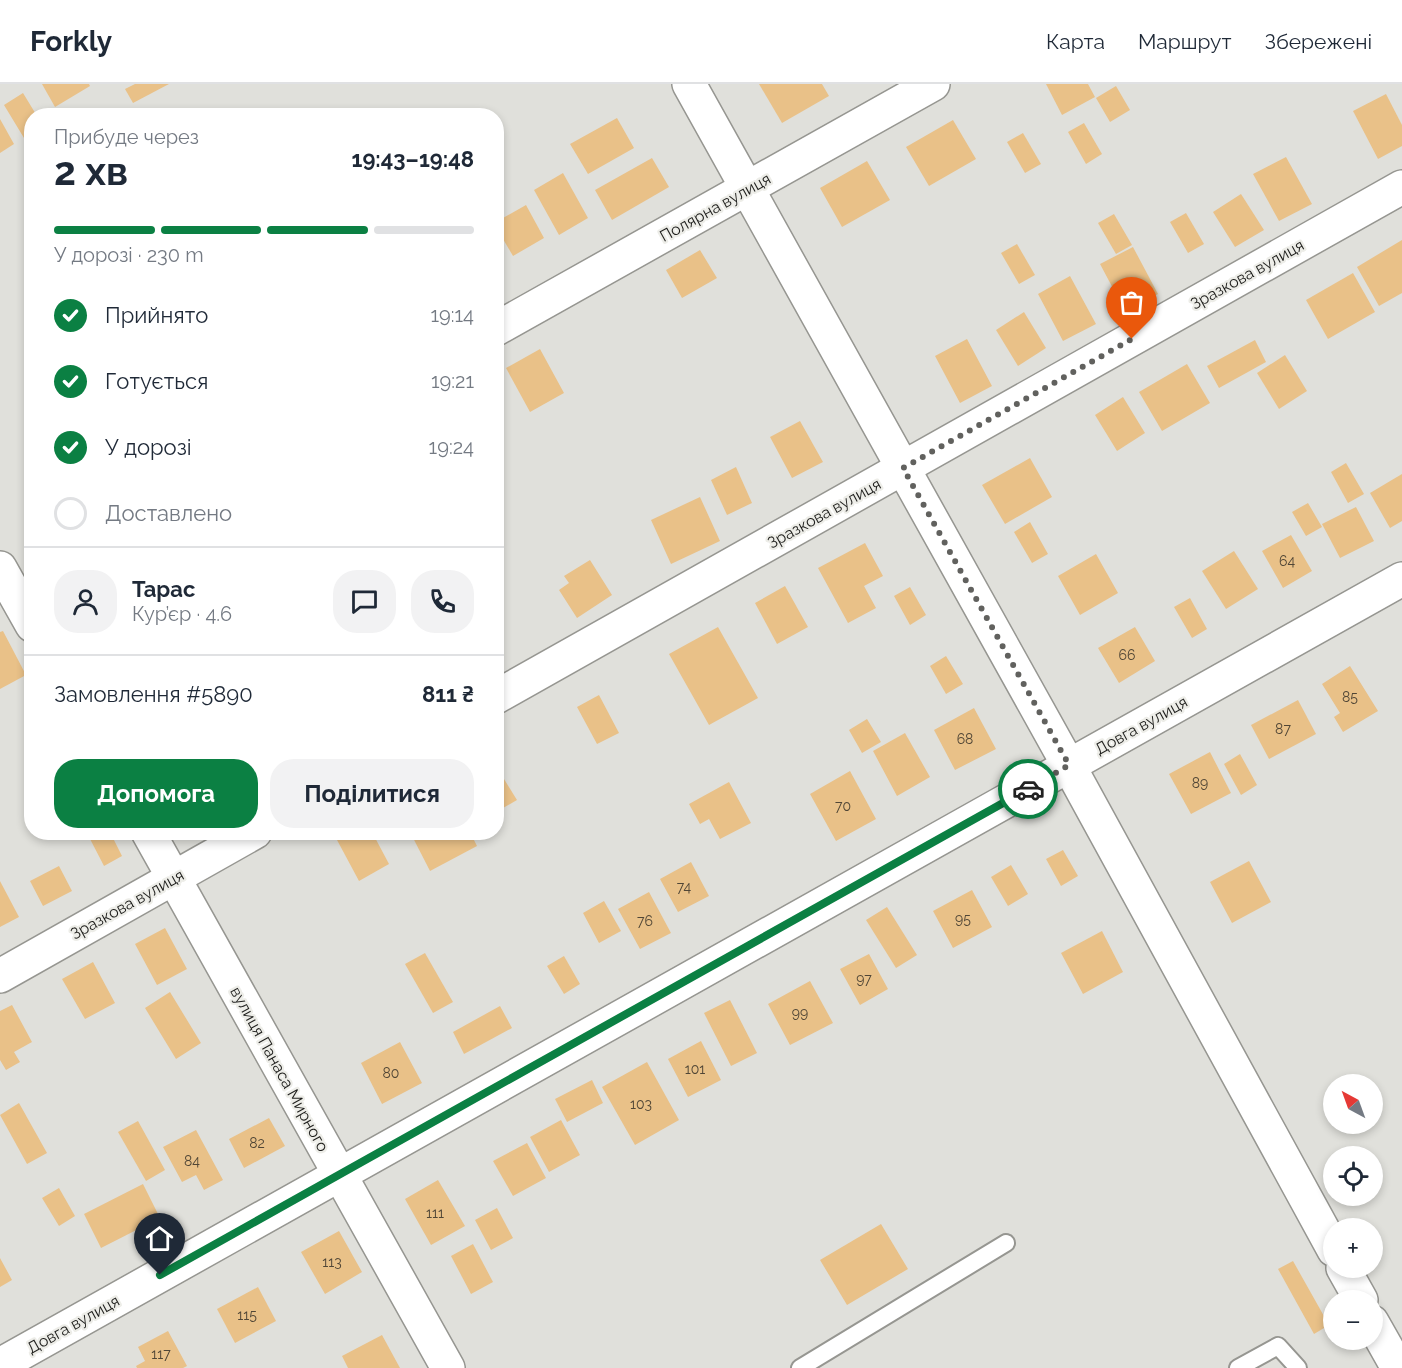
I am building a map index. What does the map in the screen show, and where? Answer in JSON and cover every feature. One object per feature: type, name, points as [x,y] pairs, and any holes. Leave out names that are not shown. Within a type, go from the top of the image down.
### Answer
[{"type":"street","points":[[689,84],[1069,765],[1323,1230]]},
{"type":"street","name":"Полярна вулиця","points":[[504,325],[933,84]]},
{"type":"street","name":"Зразкова вулиця","points":[[504,692],[1402,187]]},
{"type":"street","points":[[0,568],[20,605]]},
{"type":"street","name":"Довга вулиця","points":[[0,1365],[1402,579]]},
{"type":"street","name":"вулиця Панаса Мирного","points":[[153,840],[448,1368]]},
{"type":"street","name":"Зразкова вулиця","points":[[0,976],[241,840]]},
{"type":"street","points":[[1383,1341],[1398,1368]]},
{"type":"lane","points":[[800,1368],[1006,1242]]},
{"type":"lane","points":[[1238,1368],[1278,1346],[1298,1368]]},
{"type":"building","points":[[42,84],[89,84],[90,86],[55,107]]},
{"type":"building","points":[[135,84],[169,84],[133,103],[125,89]]},
{"type":"building","points":[[759,84],[822,84],[829,96],[782,123]]},
{"type":"building","points":[[1046,84],[1088,84],[1095,97],[1062,115]]},
{"type":"building","points":[[1116,86],[1130,110],[1110,122],[1096,98]]},
{"type":"building","points":[[23,93],[32,108],[24,108],[24,138],[4,105]]},
{"type":"building","points":[[1386,94],[1402,125],[1402,146],[1378,159],[1353,111]]},
{"type":"building","points":[[617,118],[634,148],[588,174],[570,144]]},
{"type":"building","points":[[0,119],[14,144],[0,153]]},
{"type":"building","points":[[953,120],[976,159],[929,186],[906,147]]},
{"type":"building","points":[[1084,123],[1102,154],[1086,164],[1068,132]]},
{"type":"building","points":[[1023,133],[1041,164],[1025,173],[1007,142]]},
{"type":"building","points":[[1286,157],[1312,204],[1279,221],[1253,174]]},
{"type":"building","points":[[652,158],[669,187],[612,220],[595,190]]},
{"type":"building","points":[[867,161],[890,200],[842,227],[820,188]]},
{"type":"building","points":[[563,173],[588,218],[559,235],[534,190]]},
{"type":"building","points":[[1241,194],[1264,230],[1235,247],[1213,212]]},
{"type":"building","points":[[526,205],[544,238],[513,256],[504,241],[504,217]]},
{"type":"building","points":[[1186,213],[1204,244],[1188,253],[1170,222]]},
{"type":"building","points":[[1114,214],[1132,245],[1116,254],[1098,223]]},
{"type":"building","points":[[1402,240],[1402,293],[1379,306],[1357,267]]},
{"type":"building","points":[[1017,244],[1035,275],[1019,284],[1001,253]]},
{"type":"building","points":[[1133,247],[1158,294],[1125,311],[1100,264]]},
{"type":"building","points":[[700,250],[717,278],[682,298],[666,270]]},
{"type":"building","points":[[1353,273],[1375,312],[1328,339],[1306,300]]},
{"type":"building","points":[[1070,276],[1096,324],[1063,341],[1038,294]]},
{"type":"building","points":[[1024,312],[1046,348],[1018,366],[996,330]]},
{"type":"building","points":[[967,339],[992,386],[960,403],[935,356]]},
{"type":"building","points":[[1255,340],[1266,362],[1219,388],[1207,366]]},
{"type":"building","points":[[540,349],[564,393],[530,412],[506,368]]},
{"type":"building","points":[[1285,355],[1307,391],[1279,409],[1257,373]]},
{"type":"building","points":[[1187,364],[1210,403],[1162,431],[1139,392]]},
{"type":"building","points":[[1123,397],[1145,433],[1117,451],[1095,415]]},
{"type":"building","points":[[800,421],[823,462],[792,478],[770,437]]},
{"type":"building","points":[[1030,458],[1052,497],[1005,524],[982,485]]},
{"type":"building","points":[[1346,463],[1364,494],[1348,503],[1331,472]]},
{"type":"building","points":[[736,467],[752,503],[727,515],[711,480]]},
{"type":"building","points":[[1402,474],[1402,521],[1390,528],[1370,493]]},
{"type":"building","points":[[700,497],[720,541],[671,564],[651,520]]},
{"type":"building","points":[[1308,503],[1322,527],[1306,536],[1292,512]]},
{"type":"building","points":[[1356,507],[1374,541],[1340,558],[1322,524]]},
{"type":"building","points":[[1030,522],[1048,554],[1032,563],[1014,532]]},
{"type":"building","points":[[1291,535],[1312,571],[1283,588],[1262,551]]},
{"type":"building","points":[[865,543],[883,576],[864,586],[876,608],[848,623],[818,568]]},
{"type":"building","points":[[1234,551],[1258,589],[1226,609],[1202,571]]},
{"type":"building","points":[[1096,554],[1118,593],[1080,615],[1058,576]]},
{"type":"building","points":[[590,560],[612,595],[577,618],[559,590],[569,583],[564,576]]},
{"type":"building","points":[[785,586],[808,627],[777,644],[755,603]]},
{"type":"building","points":[[910,587],[926,615],[910,625],[894,596]]},
{"type":"building","points":[[1190,598],[1207,629],[1192,638],[1174,607]]},
{"type":"building","points":[[718,627],[758,698],[709,725],[669,654]]},
{"type":"building","points":[[1135,627],[1155,661],[1119,683],[1098,648]]},
{"type":"building","points":[[3,631],[24,671],[24,676],[0,689],[0,632]]},
{"type":"building","points":[[946,656],[963,684],[946,694],[930,666]]},
{"type":"building","points":[[1350,666],[1378,711],[1343,732],[1334,717],[1340,713],[1322,684]]},
{"type":"building","points":[[599,695],[619,733],[597,744],[577,707]]},
{"type":"building","points":[[1298,700],[1316,734],[1269,759],[1251,725]]},
{"type":"building","points":[[974,708],[996,749],[955,770],[934,730]]},
{"type":"building","points":[[867,719],[881,742],[862,753],[849,730]]},
{"type":"building","points":[[905,733],[930,777],[897,796],[873,751]]},
{"type":"building","points":[[1210,752],[1231,793],[1191,814],[1169,774]]},
{"type":"building","points":[[1240,754],[1257,785],[1241,795],[1224,764]]},
{"type":"building","points":[[850,771],[876,819],[836,841],[810,794]]},
{"type":"building","points":[[504,779],[517,800],[504,807]]},
{"type":"building","points":[[729,782],[751,823],[720,839],[709,819],[700,824],[689,804]]},
{"type":"building","points":[[91,840],[114,840],[122,856],[104,866]]},
{"type":"building","points":[[337,840],[376,840],[389,864],[359,881]]},
{"type":"building","points":[[414,840],[474,840],[477,846],[430,871]]},
{"type":"building","points":[[1063,850],[1078,876],[1061,886],[1046,859]]},
{"type":"building","points":[[1249,861],[1271,902],[1232,923],[1210,882]]},
{"type":"building","points":[[691,862],[709,896],[678,912],[660,879]]},
{"type":"building","points":[[1011,865],[1028,894],[1008,906],[991,877]]},
{"type":"building","points":[[59,866],[72,891],[43,906],[30,881]]},
{"type":"building","points":[[0,881],[19,917],[0,927]]},
{"type":"building","points":[[972,890],[992,927],[953,948],[933,911]]},
{"type":"building","points":[[649,892],[671,933],[640,949],[618,909]]},
{"type":"building","points":[[604,901],[621,931],[599,943],[583,913]]},
{"type":"building","points":[[887,907],[917,955],[896,968],[866,920]]},
{"type":"building","points":[[165,928],[187,969],[157,985],[135,944]]},
{"type":"building","points":[[1102,931],[1123,972],[1083,994],[1061,953]]},
{"type":"building","points":[[425,953],[453,1002],[433,1013],[405,964]]},
{"type":"building","points":[[869,954],[888,989],[860,1005],[840,969]]},
{"type":"building","points":[[564,956],[580,984],[564,994],[547,966]]},
{"type":"building","points":[[93,962],[115,1003],[85,1019],[62,979]]},
{"type":"building","points":[[810,981],[833,1023],[790,1045],[768,1004]]},
{"type":"building","points":[[170,992],[201,1043],[176,1059],[145,1008]]},
{"type":"building","points":[[730,1000],[757,1053],[731,1066],[704,1013]]},
{"type":"building","points":[[12,1005],[32,1042],[14,1052],[20,1062],[6,1070],[0,1060],[0,1011]]},
{"type":"building","points":[[500,1006],[512,1028],[464,1054],[453,1032]]},
{"type":"building","points":[[701,1041],[721,1080],[688,1097],[668,1059]]},
{"type":"building","points":[[400,1042],[422,1083],[382,1104],[361,1063]]},
{"type":"building","points":[[647,1062],[679,1120],[635,1145],[602,1087]]},
{"type":"building","points":[[592,1080],[603,1103],[567,1122],[555,1099]]},
{"type":"building","points":[[19,1103],[47,1153],[27,1164],[0,1115]]},
{"type":"building","points":[[269,1118],[285,1146],[244,1168],[229,1139]]},
{"type":"building","points":[[561,1120],[580,1155],[549,1172],[530,1137]]},
{"type":"building","points":[[138,1121],[165,1170],[146,1181],[118,1132]]},
{"type":"building","points":[[196,1130],[223,1180],[204,1190],[196,1175],[182,1182],[163,1147]]},
{"type":"building","points":[[527,1143],[546,1178],[513,1196],[493,1161]]},
{"type":"building","points":[[438,1180],[465,1226],[431,1245],[405,1199]]},
{"type":"building","points":[[143,1184],[160,1218],[101,1248],[84,1214]]},
{"type":"building","points":[[59,1188],[75,1216],[59,1226],[42,1198]]},
{"type":"building","points":[[497,1208],[513,1238],[491,1250],[475,1220]]},
{"type":"building","points":[[881,1224],[908,1269],[847,1305],[820,1260]]},
{"type":"building","points":[[339,1231],[362,1272],[325,1294],[301,1252]]},
{"type":"building","points":[[473,1244],[493,1282],[471,1294],[451,1256]]},
{"type":"building","points":[[0,1258],[12,1280],[0,1287]]},
{"type":"building","points":[[1293,1261],[1323,1314],[1323,1329],[1314,1334],[1278,1269]]},
{"type":"building","points":[[258,1287],[276,1321],[235,1343],[217,1309]]},
{"type":"building","points":[[168,1331],[187,1366],[183,1368],[137,1368],[136,1366],[145,1361],[138,1347]]},
{"type":"building","points":[[382,1335],[400,1368],[348,1368],[342,1356]]},
{"type":"way so far","points":[[1028,789],[1069,765],[903,468],[1132,339]]},
{"type":"route","points":[[160,1275],[1028,789]]}]
